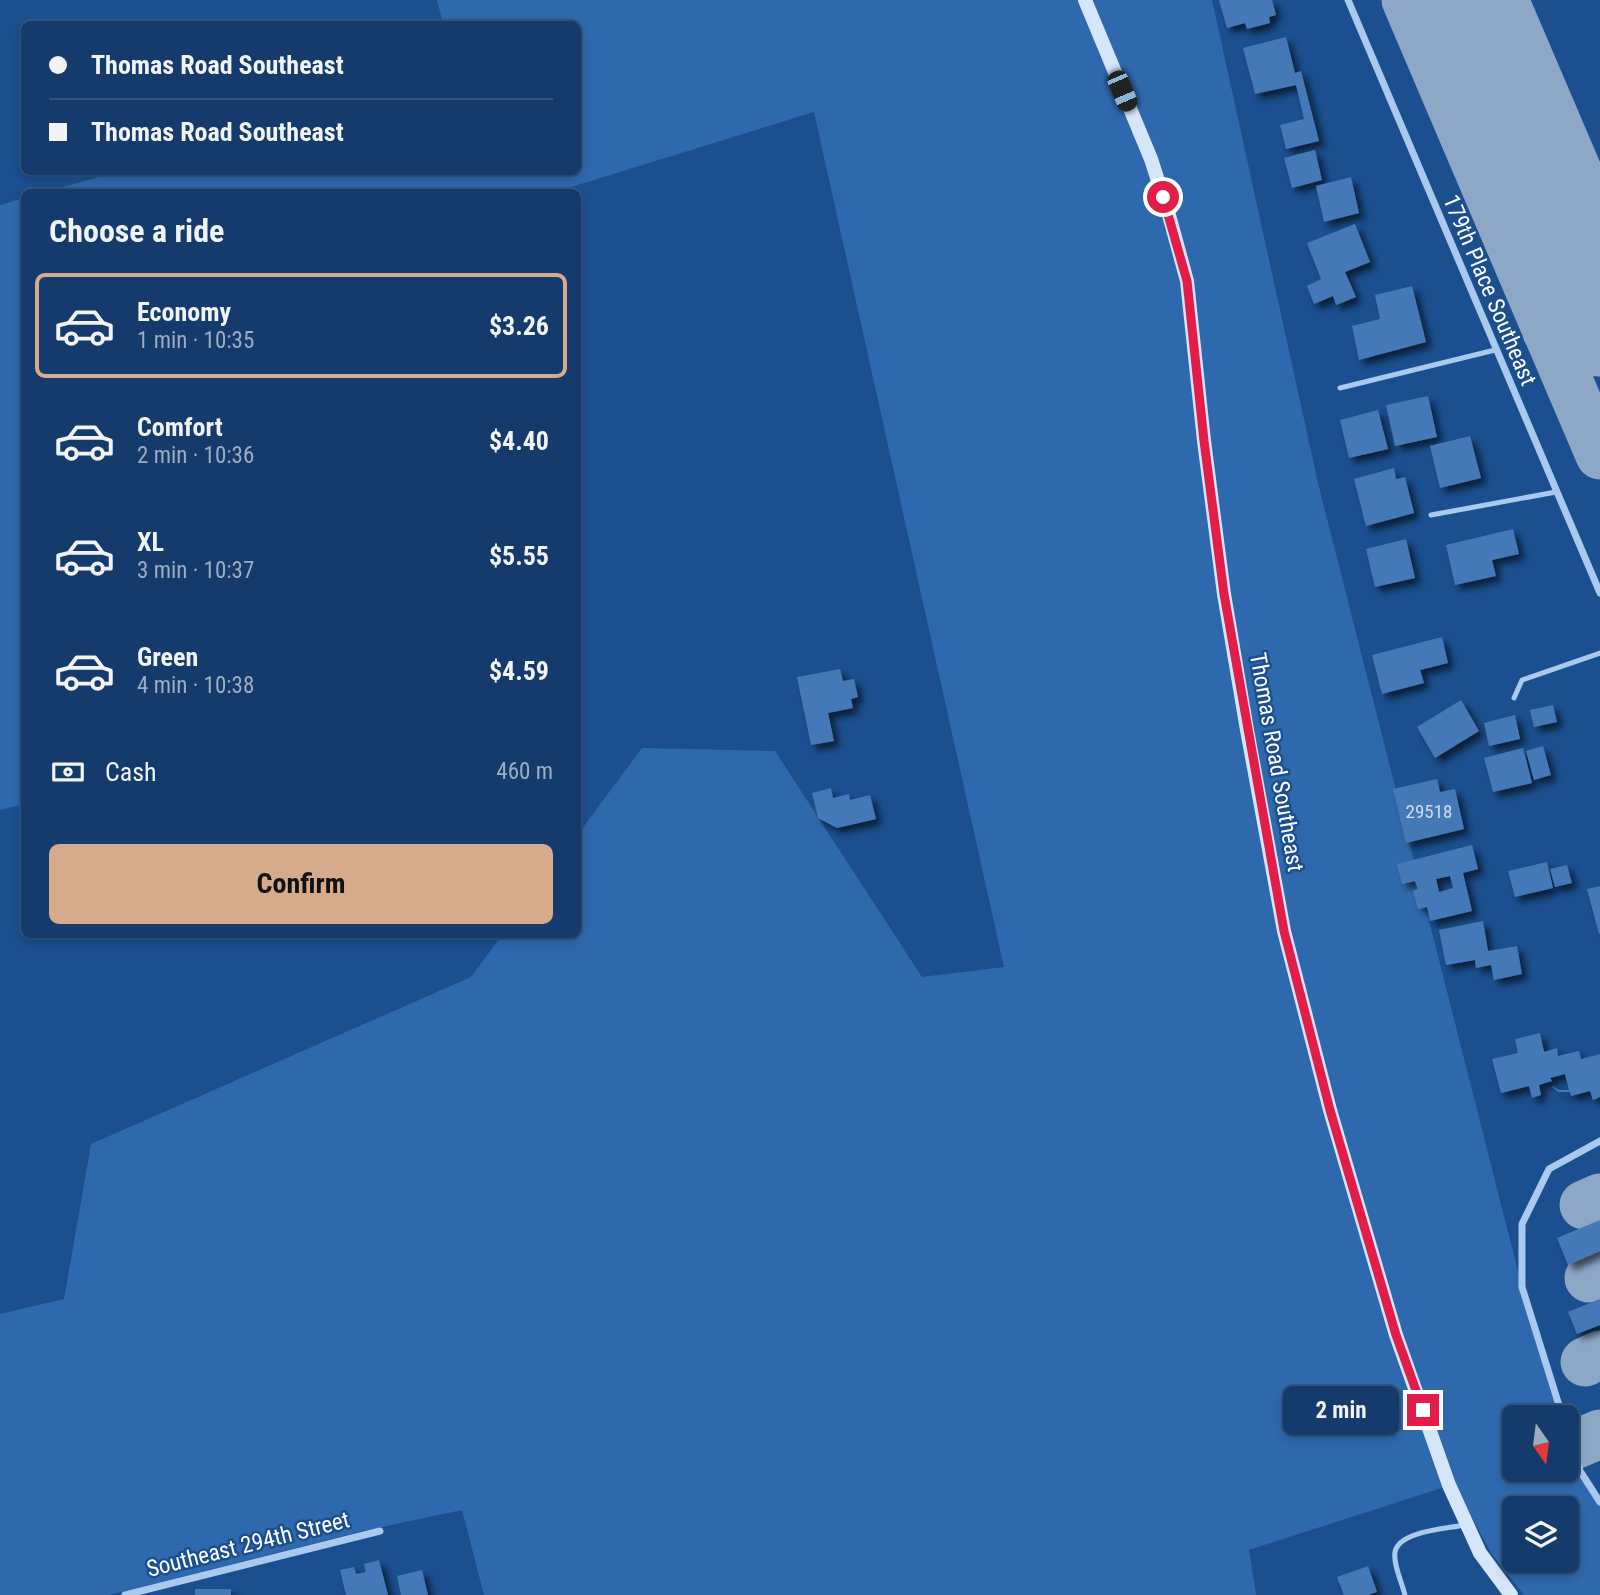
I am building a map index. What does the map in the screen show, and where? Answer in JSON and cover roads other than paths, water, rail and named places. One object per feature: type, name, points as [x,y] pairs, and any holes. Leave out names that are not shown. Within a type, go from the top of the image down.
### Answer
[{"type":"street","name":"Thomas Road Southeast","points":[[1085,0],[1151,159],[1187,281],[1224,594],[1284,931],[1330,1110],[1396,1335],[1449,1485],[1480,1553],[1511,1595]]},
{"type":"street","name":"179th Place Southeast","points":[[1348,0],[1494,350],[1600,593]]},
{"type":"street","points":[[1559,1405],[1522,1287],[1522,1224],[1549,1169],[1600,1141]]},
{"type":"street","points":[[1579,1468],[1600,1502]]},
{"type":"street","name":"Southeast 294th Street","points":[[125,1595],[380,1531]]},
{"type":"lane","points":[[1340,387],[1494,350]]},
{"type":"lane","points":[[1431,515],[1556,492]]},
{"type":"lane","points":[[1514,698],[1522,680],[1600,653]]},
{"type":"lane","points":[[1405,1595],[1394,1554],[1399,1542],[1411,1535],[1466,1525]]}]
